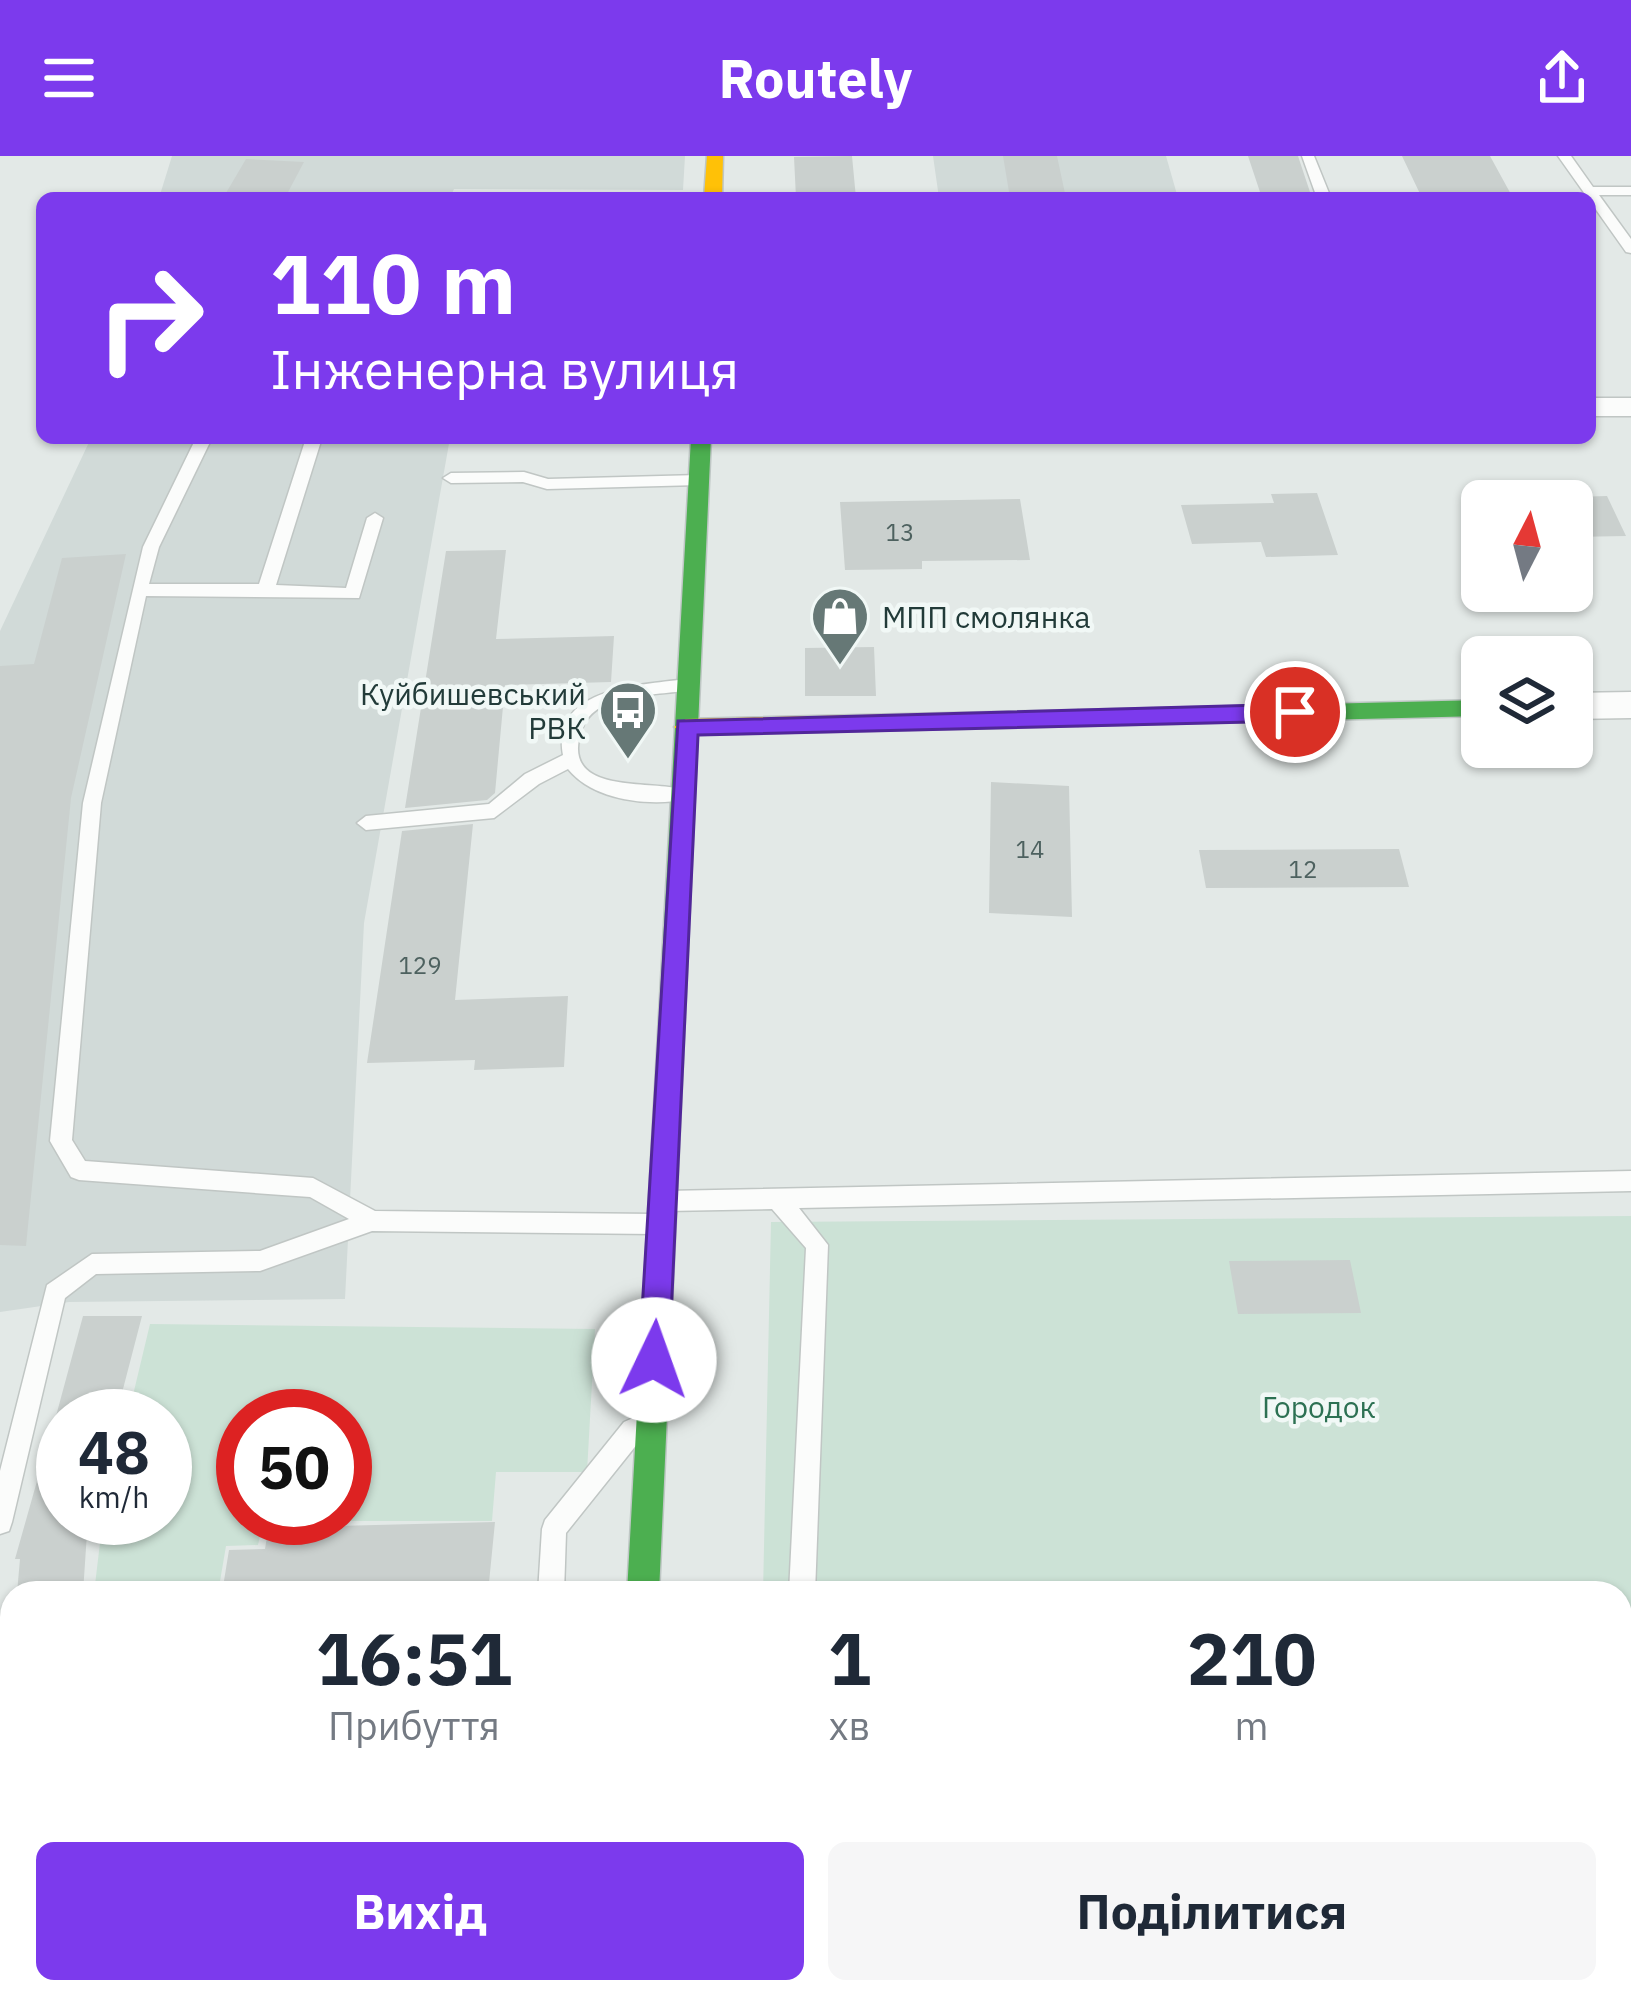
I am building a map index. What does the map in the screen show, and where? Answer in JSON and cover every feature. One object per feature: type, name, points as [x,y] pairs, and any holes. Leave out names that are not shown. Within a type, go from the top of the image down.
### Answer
[{"type":"main road","points":[[713,192],[715,156]]},
{"type":"main road","points":[[644,1581],[701,444]]},
{"type":"main road","points":[[686,727],[1461,709]]},
{"type":"street","points":[[1596,407],[1631,407]]},
{"type":"street","points":[[1593,706],[1631,705]]},
{"type":"lane","points":[[1308,156],[1322,192]]},
{"type":"lane","points":[[1564,156],[1593,191],[1631,191]]},
{"type":"lane","points":[[1596,196],[1631,249]]},
{"type":"lane","points":[[201,444],[152,547],[92,803],[61,1141],[79,1170],[313,1188],[372,1221]]},
{"type":"lane","points":[[266,590],[312,444]]},
{"type":"lane","points":[[452,478],[524,477],[547,484],[699,480]]},
{"type":"lane","points":[[139,590],[353,594],[375,518]]},
{"type":"lane","points":[[683,794],[614,790],[588,776],[572,759],[573,730],[580,715],[599,703],[688,685]]},
{"type":"lane","points":[[366,823],[494,811],[532,779],[572,759]]},
{"type":"lane","points":[[0,1522],[55,1292],[92,1264],[260,1261],[372,1221],[662,1212],[776,1198],[1631,1181]]},
{"type":"lane","points":[[776,1198],[817,1245],[803,1581]]},
{"type":"lane","points":[[551,1581],[554,1529],[652,1406]]},
{"type":"shaded area","points":[[172,156],[685,156],[683,190],[161,192]]},
{"type":"shaded area","points":[[933,156],[1166,156],[1176,192],[938,192]]},
{"type":"shaded area","points":[[88,444],[449,444],[364,923],[345,1299],[69,1302],[0,1312],[0,631]]},
{"type":"green space","name":"Городок","points":[[1631,1216],[1631,1581],[763,1581],[771,1222]]},
{"type":"green space","points":[[150,1324],[595,1329],[587,1472],[496,1472],[492,1521],[372,1521],[372,1389],[216,1389],[216,1545],[258,1545],[226,1546],[220,1581],[95,1581],[100,1545],[192,1545],[192,1389],[134,1389]]},
{"type":"building","points":[[852,156],[855,192],[796,192],[794,157]]},
{"type":"building","points":[[1003,156],[1057,156],[1065,192],[1009,192]]},
{"type":"building","points":[[1248,156],[1298,156],[1310,192],[1260,192]]},
{"type":"building","points":[[1402,156],[1490,156],[1510,192],[1419,192]]},
{"type":"building","points":[[246,159],[304,162],[288,192],[227,192]]},
{"type":"building","points":[[1317,493],[1338,555],[1266,557],[1261,542],[1192,544],[1181,505],[1274,503],[1271,494]]},
{"type":"building","points":[[1593,496],[1607,496],[1626,536],[1593,537]]},
{"type":"building","points":[[1020,499],[1030,560],[922,561],[922,569],[845,570],[840,502]]},
{"type":"building","points":[[506,550],[496,639],[614,636],[611,682],[505,685],[495,793],[487,800],[405,808],[446,551]]},
{"type":"building","points":[[126,554],[71,798],[26,1246],[0,1245],[0,666],[34,664],[62,558]]},
{"type":"building","points":[[874,647],[876,696],[805,696],[805,648]]},
{"type":"building","points":[[991,782],[1069,786],[1072,917],[989,913]]},
{"type":"building","points":[[473,824],[455,1000],[568,996],[564,1067],[474,1070],[475,1060],[367,1063],[402,831]]},
{"type":"building","points":[[1399,849],[1409,887],[1206,888],[1199,850]]},
{"type":"building","points":[[1350,1260],[1361,1313],[1238,1314],[1229,1261]]},
{"type":"building","points":[[83,1316],[142,1316],[123,1389],[63,1389]]},
{"type":"building","points":[[36,1485],[36,1545],[86,1545],[84,1581],[18,1581],[20,1559],[15,1559]]},
{"type":"building","points":[[495,1522],[489,1581],[224,1581],[229,1550],[265,1549],[266,1545],[372,1545],[372,1525]]},
{"type":"traffic: fast","points":[[644,1581],[701,444]]},
{"type":"traffic: fast","points":[[1078,718],[1461,709]]},
{"type":"traffic: slow","points":[[713,192],[715,156]]},
{"type":"traffic: slow","points":[[686,727],[1078,718]]},
{"type":"place","name":"МПП смолянка","points":[[840,667]]},
{"type":"place","name":"Куйбишевський РВК","points":[[628,761]]},
{"type":"route","points":[[654,1360],[686,727],[1295,712]]}]
